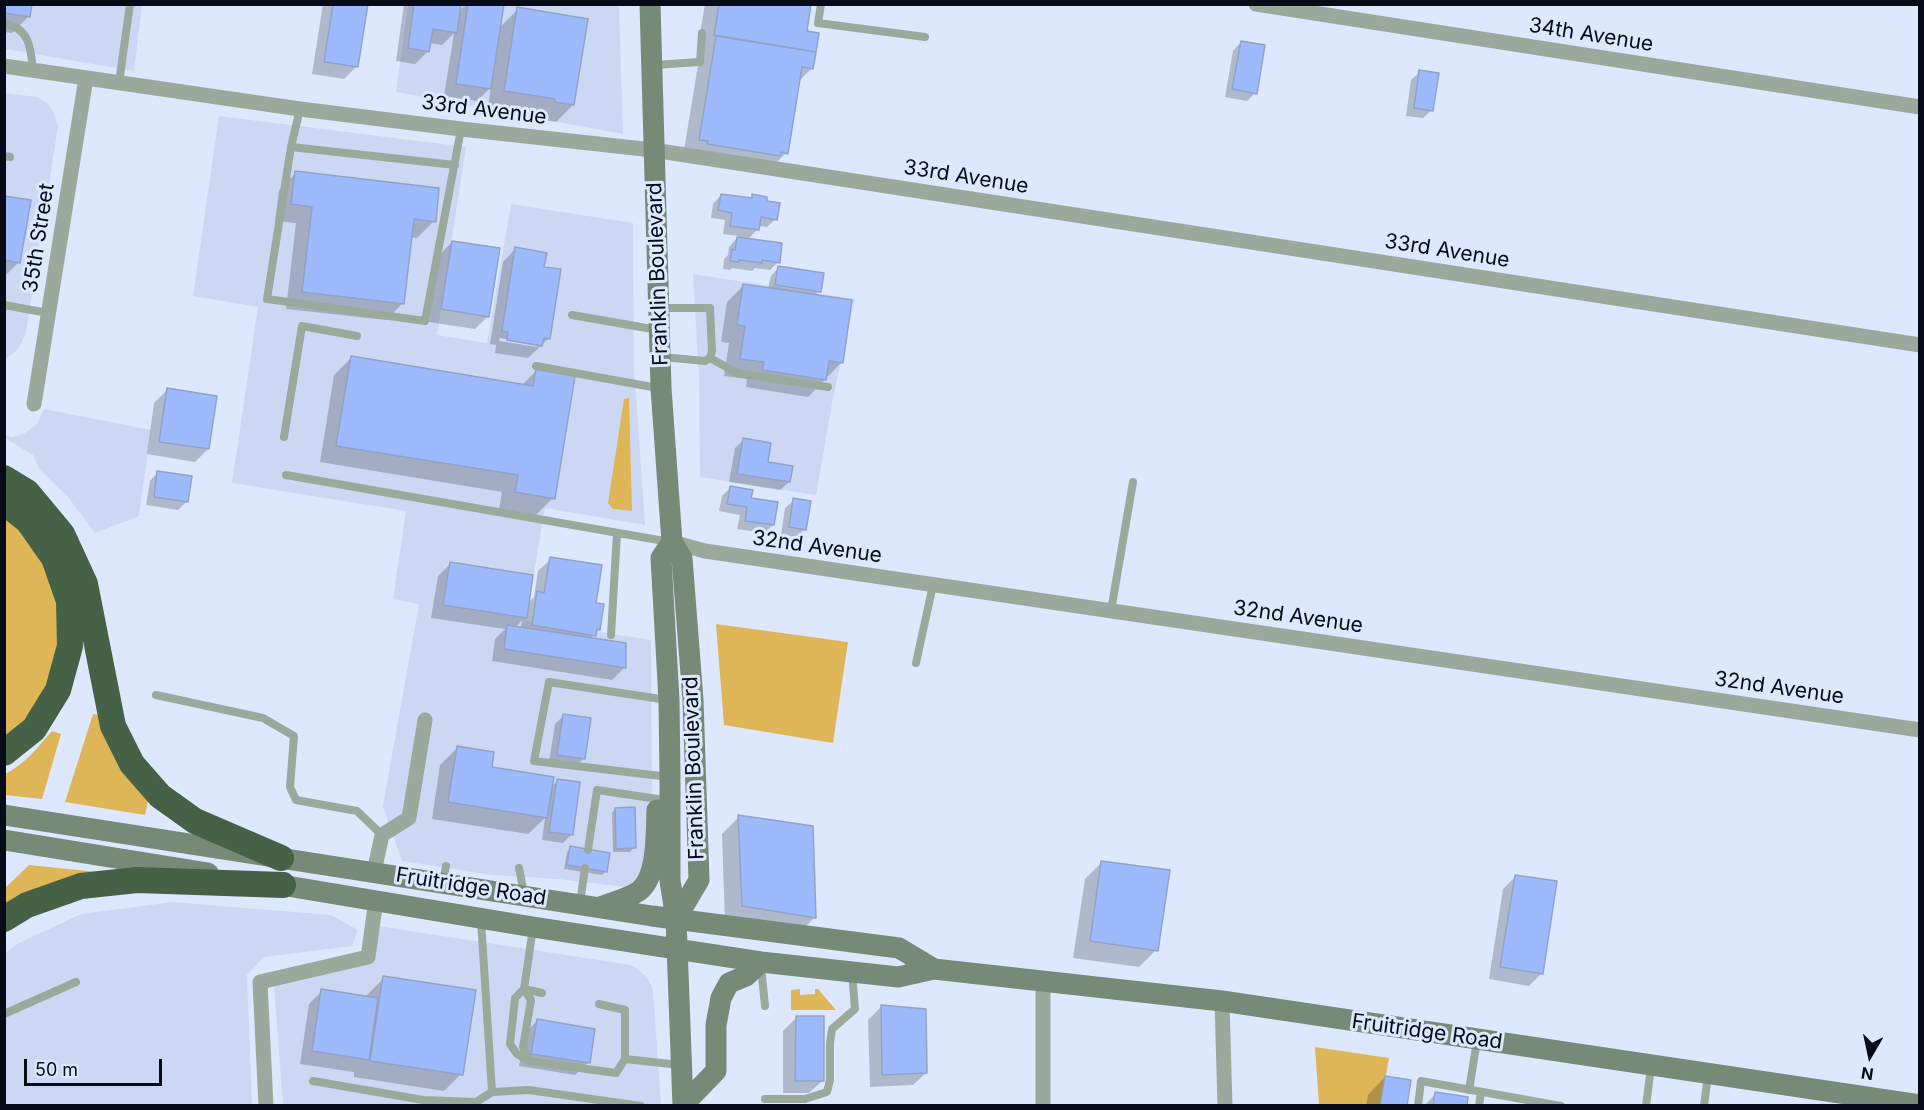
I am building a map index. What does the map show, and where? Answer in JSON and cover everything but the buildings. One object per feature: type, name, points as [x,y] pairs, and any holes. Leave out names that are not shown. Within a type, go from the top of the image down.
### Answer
[{"type":"highway","points":[[4,478],[27,492],[62,534],[85,584],[113,726],[132,764],[160,796],[195,820],[280,858]]},
{"type":"highway","points":[[4,502],[28,521],[54,558],[69,601],[70,646],[58,690],[34,729],[4,753]]},
{"type":"highway","points":[[4,919],[27,905],[81,886],[137,880],[283,885]]},
{"type":"main road","name":"Franklin Boulevard","points":[[650,4],[661,388],[672,542],[682,558],[692,688],[699,880],[676,919]]},
{"type":"main road","name":"Franklin Boulevard","points":[[672,542],[661,558],[669,700],[670,881],[676,919],[683,1105]]},
{"type":"main road","points":[[590,906],[639,891],[647,883],[653,868],[658,799],[670,777]]},
{"type":"main road","name":"Fruitridge Road","points":[[4,815],[374,872],[445,874],[524,895],[590,906],[899,948],[933,969]]},
{"type":"main road","name":"Fruitridge Road","points":[[4,840],[761,962],[897,977],[933,969],[1222,1001],[1920,1105]]},
{"type":"main road","points":[[683,1105],[716,1071],[717,1026],[721,998],[729,983],[746,976],[761,962]]},
{"type":"street","name":"34th Avenue","points":[[1256,4],[1920,107]]},
{"type":"street","name":"33rd Avenue","points":[[4,66],[300,109],[653,150],[1920,345]]},
{"type":"street","name":"35th Street","points":[[34,404],[86,78]]},
{"type":"street","name":"32nd Avenue","points":[[672,542],[705,552],[1920,730]]},
{"type":"street","points":[[374,872],[382,835],[409,818],[425,720]]},
{"type":"street","points":[[266,1106],[260,982],[368,957],[376,900]]},
{"type":"street","points":[[1043,981],[1043,1106]]},
{"type":"street","points":[[1222,1001],[1225,1106]]},
{"type":"lane","points":[[118,83],[130,4]]},
{"type":"lane","points":[[821,4],[818,23],[925,37]]},
{"type":"lane","points":[[4,24],[11,25],[24,33],[30,44],[33,70]]},
{"type":"lane","points":[[651,65],[700,63],[702,33]]},
{"type":"lane","points":[[300,109],[291,147],[267,299],[425,321],[461,129]]},
{"type":"lane","points":[[291,147],[454,165]]},
{"type":"lane","points":[[4,305],[48,313]]},
{"type":"lane","points":[[658,308],[710,308],[712,351],[710,358],[705,361],[661,357]]},
{"type":"lane","points":[[572,315],[659,330]]},
{"type":"lane","points":[[284,436],[302,326],[357,336]]},
{"type":"lane","points":[[710,358],[737,373],[828,387]]},
{"type":"lane","points":[[536,366],[661,388]]},
{"type":"lane","points":[[286,475],[672,542]]},
{"type":"lane","points":[[1111,611],[1132,482]]},
{"type":"lane","points":[[611,635],[617,532]]},
{"type":"lane","points":[[916,663],[933,585]]},
{"type":"lane","points":[[669,700],[549,682],[534,762],[670,777]]},
{"type":"lane","points":[[156,695],[263,718],[294,736],[290,787],[296,800],[357,811],[382,835]]},
{"type":"lane","points":[[588,850],[597,790],[658,799]]},
{"type":"lane","points":[[519,868],[524,895]]},
{"type":"lane","points":[[585,868],[590,906]]},
{"type":"lane","points":[[481,918],[492,1092]]},
{"type":"lane","points":[[533,927],[524,989],[515,998],[510,1044],[517,1054],[529,1060],[616,1073],[625,1059],[625,1010],[599,1004]]},
{"type":"lane","points":[[761,962],[765,1006]]},
{"type":"lane","points":[[765,1099],[805,1099],[827,1092],[830,1080],[832,1029],[855,1009],[852,972]]},
{"type":"lane","points":[[4,1014],[76,982]]},
{"type":"lane","points":[[524,989],[542,993]]},
{"type":"lane","points":[[524,989],[531,1000],[523,1047],[529,1060]]},
{"type":"lane","points":[[1469,1090],[1477,1039]]},
{"type":"lane","points":[[625,1059],[682,1065]]},
{"type":"lane","points":[[1646,1106],[1651,1065]]},
{"type":"lane","points":[[1704,1106],[1709,1074]]},
{"type":"lane","points":[[313,1081],[423,1100],[476,1102],[492,1092],[529,1090],[641,1106]]},
{"type":"lane","points":[[1418,1106],[1421,1081],[1562,1106]]},
{"type":"lane","points":[[1479,1106],[1481,1092]]},
{"type":"shaded area","points":[[611,4],[619,6],[623,134],[396,92],[408,5]]},
{"type":"shaded area","points":[[4,5],[142,5],[134,71],[5,49]]},
{"type":"shaded area","points":[[5,93],[37,97],[46,102],[53,111],[58,126],[26,333],[18,349],[5,360]]},
{"type":"shaded area","points":[[219,116],[466,147],[437,335],[487,343],[511,204],[633,223],[634,367],[645,525],[545,508],[526,620],[651,640],[652,811],[647,865],[634,883],[624,887],[558,879],[492,875],[402,861],[383,806],[419,604],[393,599],[406,511],[232,483],[258,307],[193,296]]},
{"type":"shaded area","points":[[693,274],[855,299],[833,398],[816,495],[700,477],[699,379]]},
{"type":"shaded area","points":[[629,398],[632,511],[613,509],[608,503],[624,399]]},
{"type":"shaded area","points":[[44,409],[151,430],[139,516],[95,533],[68,497],[40,470],[33,455],[5,438],[5,435],[13,437],[25,433],[37,424]]},
{"type":"shaded area","points":[[5,512],[30,534],[60,601],[60,631],[53,672],[30,714],[5,742]]},
{"type":"shaded area","points":[[716,624],[848,642],[833,743],[724,725]]},
{"type":"shaded area","points":[[93,714],[101,715],[148,801],[145,815],[65,802]]},
{"type":"shaded area","points":[[52,731],[61,734],[42,799],[5,795],[5,774],[25,761]]},
{"type":"shaded area","points":[[29,865],[108,873],[5,910],[5,888]]},
{"type":"shaded area","points":[[173,902],[331,915],[358,930],[352,946],[264,957],[247,975],[252,1105],[5,1105],[4,955],[17,944],[81,914]]},
{"type":"shaded area","points":[[378,926],[631,965],[647,977],[653,990],[661,1105],[283,1105],[274,985],[370,963]]},
{"type":"shaded area","points":[[800,989],[800,995],[815,994],[815,989],[818,989],[836,1010],[791,1010],[791,990]]},
{"type":"shaded area","points":[[1315,1047],[1389,1058],[1381,1105],[1319,1105]]}]
